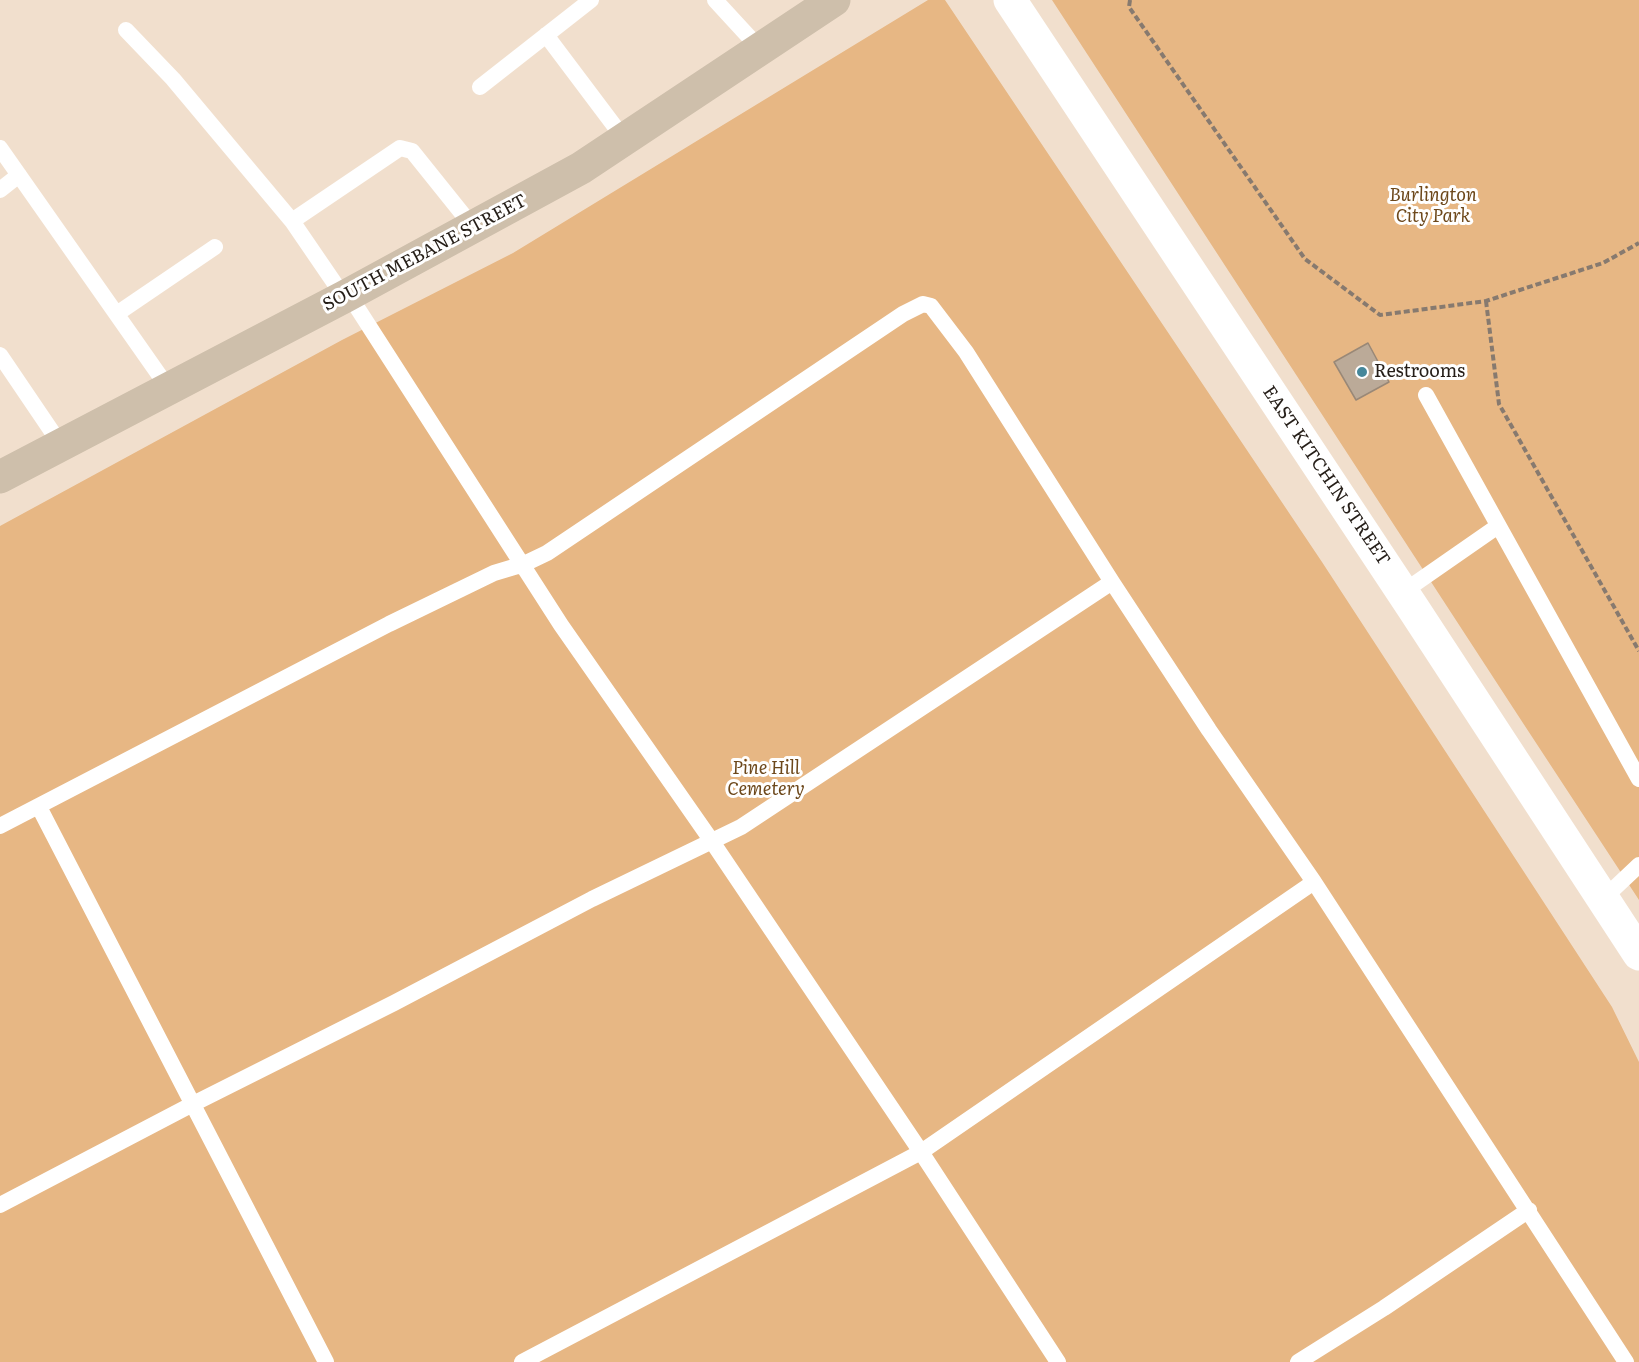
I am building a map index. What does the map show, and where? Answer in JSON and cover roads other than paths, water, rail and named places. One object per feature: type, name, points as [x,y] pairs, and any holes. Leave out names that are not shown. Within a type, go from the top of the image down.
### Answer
[{"type":"street","name":"SOUTH MEBANE STREET","points":[[0,477],[346,296],[581,168],[834,0]]},
{"type":"street","name":"EAST KITCHIN STREET","points":[[1010,0],[1403,592],[1639,954]]},
{"type":"lane","points":[[480,87],[591,0]]},
{"type":"lane","points":[[715,0],[760,50]]},
{"type":"lane","points":[[126,30],[173,79],[292,221],[346,296],[524,564],[561,625],[711,840],[921,1152],[1058,1362]]},
{"type":"lane","points":[[546,35],[624,140]]},
{"type":"lane","points":[[0,148],[118,313],[169,389]]},
{"type":"lane","points":[[292,221],[400,148],[412,151],[473,227]]},
{"type":"lane","points":[[0,190],[19,175]]},
{"type":"lane","points":[[118,313],[215,247]]},
{"type":"lane","points":[[0,826],[389,624],[494,573],[524,564],[547,552],[923,304],[931,306],[966,352],[1112,582],[1209,730],[1314,882],[1626,1362]]},
{"type":"lane","points":[[0,355],[61,445]]},
{"type":"lane","points":[[1426,395],[1639,779]]},
{"type":"lane","points":[[1403,592],[1498,526]]},
{"type":"lane","points":[[0,1205],[191,1105],[711,840],[741,827],[1112,582]]},
{"type":"lane","points":[[39,807],[191,1105],[214,1143],[326,1362]]},
{"type":"lane","points":[[1604,898],[1639,865]]},
{"type":"lane","points":[[522,1362],[921,1152],[1314,882]]},
{"type":"lane","points":[[1305,1360],[1529,1210]]},
{"type":"place","name":"Restrooms","points":[[1362,372]]},
{"type":"park label","name":"Burlington City Park","points":[[1433,206]]},
{"type":"park label","name":"Pine Hill Cemetery","points":[[766,779]]}]
